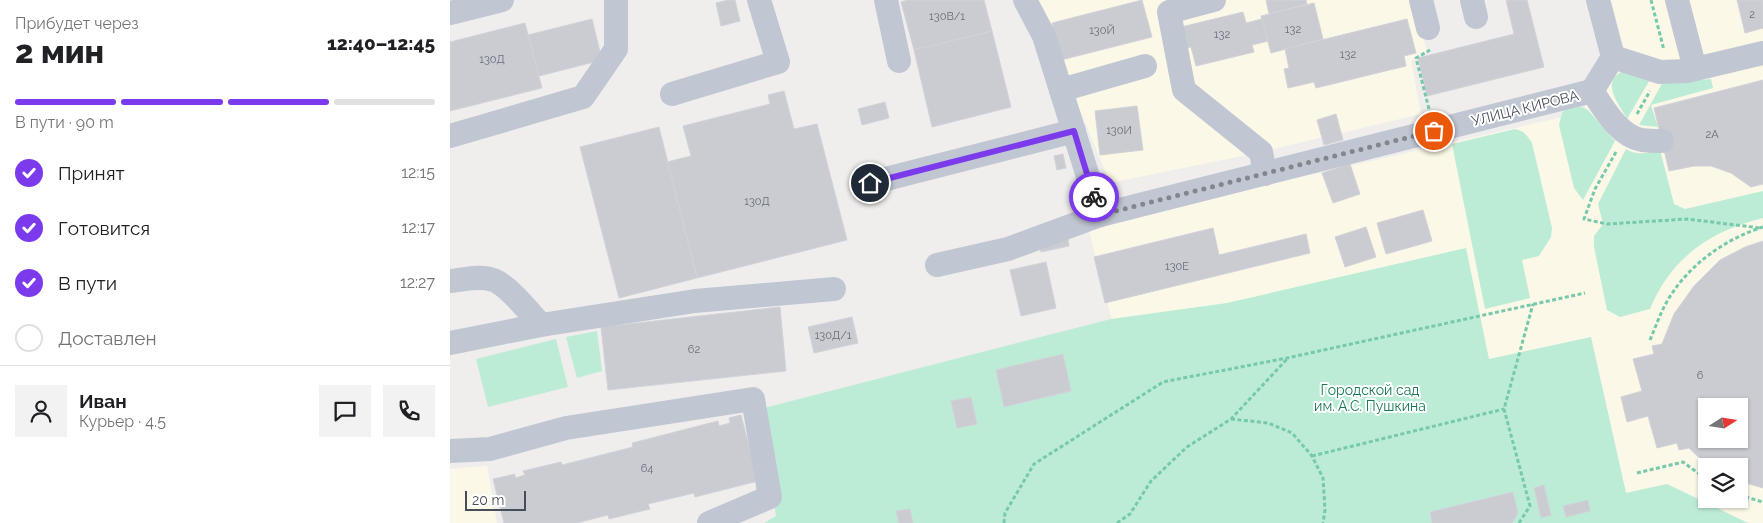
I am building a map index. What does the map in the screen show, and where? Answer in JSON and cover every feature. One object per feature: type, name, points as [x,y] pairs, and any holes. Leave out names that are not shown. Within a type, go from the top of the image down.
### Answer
[{"type":"street","points":[[450,13],[502,0]]},
{"type":"street","points":[[450,136],[583,97],[616,49],[616,0]]},
{"type":"street","points":[[672,94],[778,62],[759,0]]},
{"type":"street","points":[[886,0],[899,61]]},
{"type":"street","points":[[1025,0],[1044,36],[1100,215]]},
{"type":"street","points":[[1214,0],[1169,12],[1184,90],[1261,152],[1265,174]]},
{"type":"street","points":[[1421,0],[1428,28]]},
{"type":"street","points":[[1598,0],[1613,57],[1660,72],[1686,71],[1763,53]]},
{"type":"street","points":[[1677,0],[1695,69]]},
{"type":"street","name":"УЛИЦА КИРОВА","points":[[937,265],[1008,249],[1100,215],[1592,91],[1613,57]]},
{"type":"street","points":[[1061,90],[1145,66]]},
{"type":"street","points":[[1592,91],[1608,114],[1626,134],[1642,140],[1662,141]]},
{"type":"street","points":[[870,183],[1074,131]]},
{"type":"street","points":[[450,281],[477,278],[492,279],[503,285],[541,325]]},
{"type":"street","points":[[450,344],[541,325],[695,301],[834,289]]},
{"type":"street","points":[[450,451],[490,449],[566,428],[753,399],[770,497],[709,523]]},
{"type":"path","points":[[1428,28],[1432,49],[1416,58],[1434,131]]},
{"type":"path","points":[[1650,340],[1668,299],[1680,282],[1700,262],[1721,246],[1763,227]]},
{"type":"path","points":[[1004,523],[1004,514],[1034,464],[1163,382],[1287,358],[1585,293]]},
{"type":"path","points":[[1519,523],[1530,506],[1504,409],[1533,304]]},
{"type":"path","points":[[1117,523],[1130,514],[1151,481],[1188,447],[1231,419],[1287,358]]},
{"type":"path","points":[[1312,456],[1504,409]]},
{"type":"path","points":[[1231,419],[1268,422],[1292,433],[1312,456],[1323,478],[1325,510],[1323,523]]},
{"type":"path","points":[[1637,473],[1683,462],[1698,473]]},
{"type":"path","points":[[1748,498],[1763,502]]},
{"type":"shaded area","points":[[1031,0],[1414,0],[1427,51],[1411,61],[1421,114],[1261,152],[1110,183],[1061,64]]},
{"type":"shaded area","points":[[1611,0],[1763,0],[1763,523],[1748,523],[1717,508],[1748,508],[1748,458],[1698,458],[1698,499],[1667,484],[1626,493],[1591,337],[1488,360],[1462,249],[1226,304],[1112,320],[1088,226],[1580,113],[1626,56]]},
{"type":"shaded area","points":[[487,466],[497,523],[450,523],[450,469]]},
{"type":"green space","points":[[1625,70],[1651,78],[1627,119],[1616,99],[1612,86],[1613,80],[1617,75]]},
{"type":"green space","points":[[1711,79],[1713,88],[1651,105],[1658,127],[1639,125],[1664,80],[1690,81]]},
{"type":"green space","points":[[1577,105],[1588,110],[1615,141],[1583,200],[1574,188],[1559,125],[1562,113],[1566,109]]},
{"type":"green space","points":[[1515,129],[1525,134],[1532,143],[1552,228],[1551,237],[1539,256],[1522,260],[1530,298],[1485,309],[1452,144]]},
{"type":"green space","points":[[1626,149],[1638,153],[1660,150],[1674,204],[1685,209],[1763,191],[1763,218],[1726,231],[1694,249],[1669,275],[1650,309],[1620,317],[1607,310],[1594,247],[1594,236],[1603,224],[1598,204]]},
{"type":"green space","name":"Городской сад им. А.С. Пушкина","points":[[1466,248],[1489,359],[1591,337],[1626,493],[1667,484],[1698,499],[1698,508],[1717,508],[1748,523],[764,523],[776,516],[760,409],[1111,319],[1227,303]]},
{"type":"green space","points":[[597,331],[602,371],[577,378],[566,337]]},
{"type":"green space","points":[[556,339],[568,387],[488,407],[476,359]]},
{"type":"building","points":[[735,0],[740,21],[721,26],[716,3]]},
{"type":"building","points":[[908,0],[984,0],[992,31],[914,50],[901,2]]},
{"type":"building","points":[[1142,0],[1152,37],[1061,60],[1052,23]]},
{"type":"building","points":[[1266,0],[1306,0],[1307,4],[1269,14]]},
{"type":"building","points":[[1506,0],[1527,0],[1544,67],[1427,96],[1418,58],[1514,34]]},
{"type":"building","points":[[1737,0],[1763,0],[1763,28],[1745,33]]},
{"type":"building","points":[[1314,3],[1323,39],[1271,53],[1261,16]]},
{"type":"building","points":[[1243,12],[1246,23],[1262,19],[1268,41],[1252,45],[1254,52],[1196,66],[1191,47],[1182,49],[1177,28]]},
{"type":"building","points":[[592,19],[602,60],[539,76],[528,35]]},
{"type":"building","points":[[1407,19],[1416,53],[1404,56],[1406,66],[1316,88],[1314,82],[1288,88],[1284,69],[1289,68],[1285,49]]},
{"type":"building","points":[[525,23],[542,88],[450,111],[450,42]]},
{"type":"building","points":[[992,31],[1011,107],[932,127],[914,50]]},
{"type":"building","points":[[1763,80],[1763,184],[1751,187],[1731,173],[1711,166],[1694,166],[1669,171],[1654,108]]},
{"type":"building","points":[[784,91],[794,129],[817,124],[847,240],[697,278],[667,162],[691,156],[683,126],[770,104],[768,95]]},
{"type":"building","points":[[885,102],[889,118],[862,125],[858,109]]},
{"type":"building","points":[[1137,106],[1143,150],[1100,155],[1095,111]]},
{"type":"building","points":[[1336,114],[1343,140],[1324,145],[1317,120]]},
{"type":"building","points":[[659,127],[697,278],[619,298],[580,147]]},
{"type":"building","points":[[1063,154],[1066,168],[1057,170],[1054,156]]},
{"type":"building","points":[[1350,164],[1360,194],[1333,203],[1322,173]]},
{"type":"building","points":[[1423,210],[1432,241],[1386,254],[1377,223]]},
{"type":"building","points":[[1366,227],[1376,257],[1345,267],[1335,237]]},
{"type":"building","points":[[1213,228],[1219,255],[1306,234],[1310,253],[1105,303],[1094,257]]},
{"type":"building","points":[[1068,238],[1069,246],[1041,252],[1039,244]]},
{"type":"building","points":[[1763,241],[1763,488],[1748,484],[1748,458],[1700,458],[1689,448],[1679,450],[1677,443],[1657,448],[1648,416],[1627,422],[1621,397],[1642,391],[1633,359],[1654,354],[1652,346],[1662,344],[1674,314],[1694,286],[1720,260],[1745,247]]},
{"type":"building","points":[[1046,262],[1056,308],[1021,316],[1010,270]]},
{"type":"building","points":[[780,307],[786,371],[608,390],[601,327]]},
{"type":"building","points":[[852,317],[858,343],[814,353],[808,327]]},
{"type":"building","points":[[1063,354],[1071,391],[1004,407],[996,370]]},
{"type":"building","points":[[971,397],[977,424],[957,428],[951,401]]},
{"type":"building","points":[[741,415],[752,458],[762,480],[695,497],[694,493],[648,504],[650,509],[609,519],[608,515],[577,523],[504,523],[493,479],[515,474],[515,478],[525,475],[523,471],[561,462],[562,465],[633,447],[632,443],[718,421],[719,426],[730,423],[729,418]]},
{"type":"building","points":[[1544,485],[1551,515],[1541,518],[1534,488]]},
{"type":"building","points":[[1513,492],[1518,513],[1512,523],[1432,523],[1430,512]]},
{"type":"building","points":[[1588,500],[1590,511],[1566,517],[1563,506]]},
{"type":"building","points":[[910,509],[913,523],[899,523],[896,511]]},
{"type":"way so far","points":[[1094,197],[1100,215],[1434,131]]},
{"type":"route","points":[[870,183],[1074,131],[1094,197]]}]
